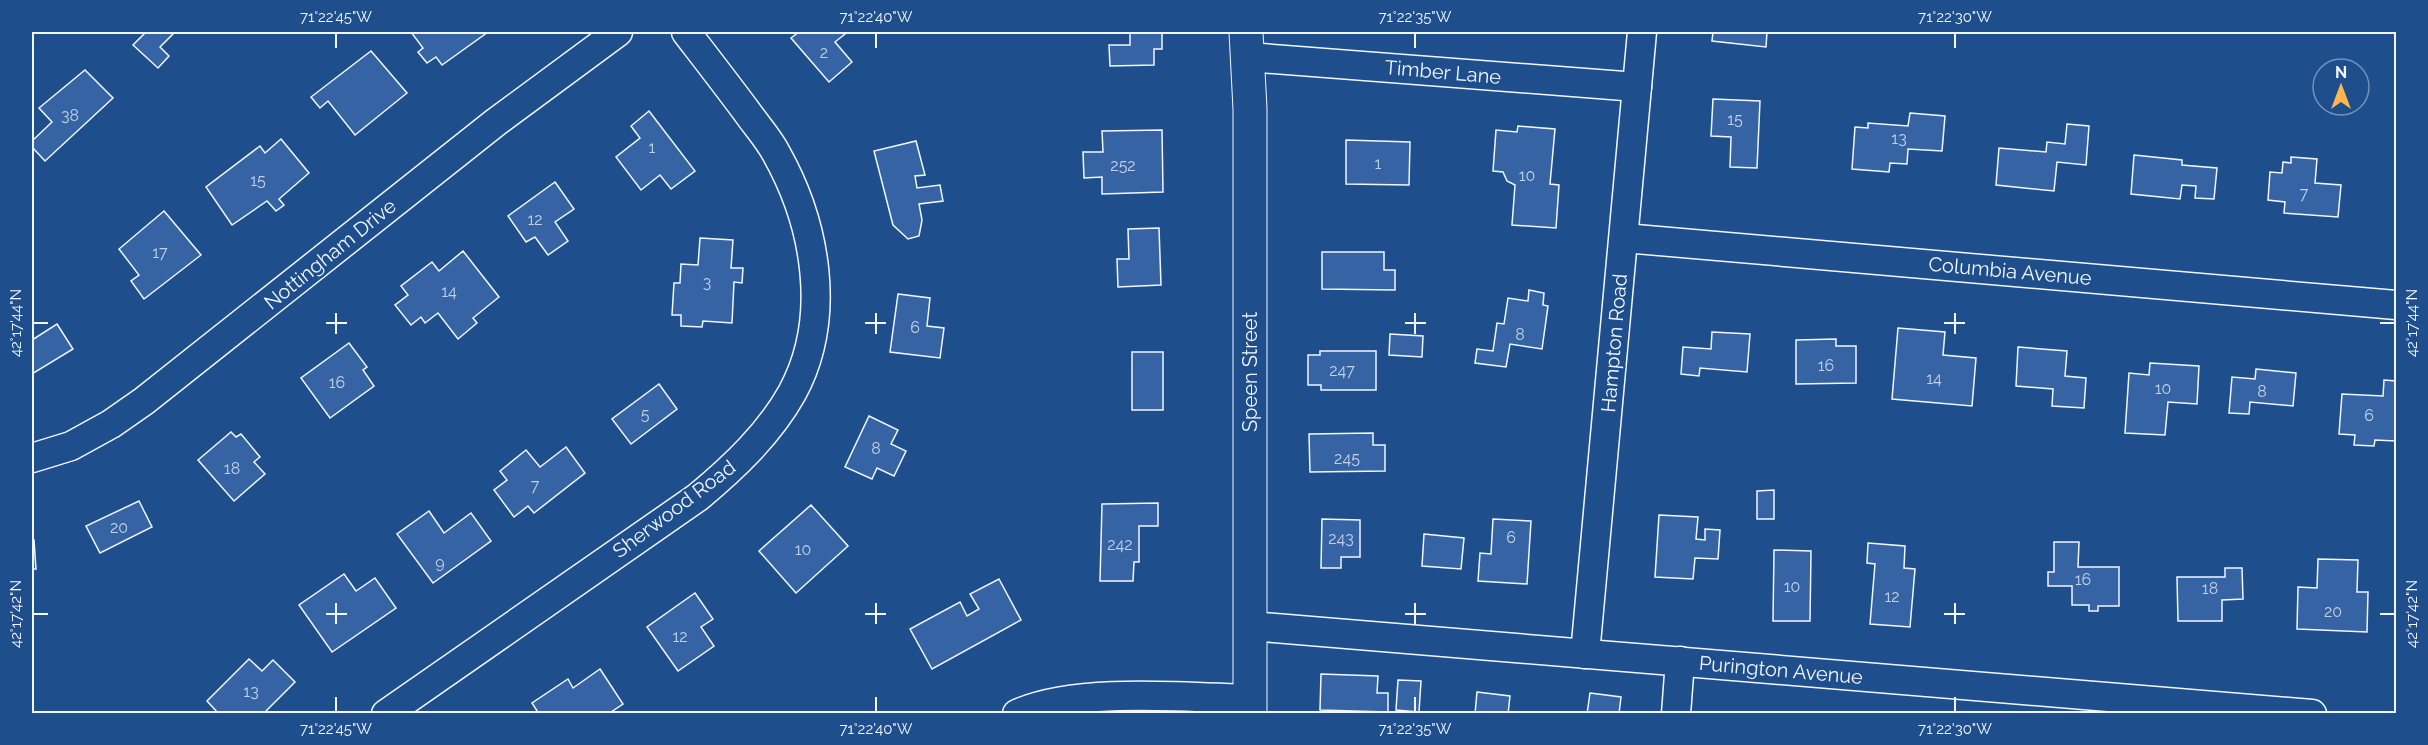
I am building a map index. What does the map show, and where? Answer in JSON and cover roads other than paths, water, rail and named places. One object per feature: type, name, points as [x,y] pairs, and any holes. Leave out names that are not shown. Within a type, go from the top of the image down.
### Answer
[{"type":"street","name":"Nottingham Drive","points":[[32,459],[71,446],[111,424],[144,401],[496,122],[618,32]]},
{"type":"street","name":"Sherwood Road","points":[[386,714],[698,497],[727,473],[752,448],[792,392],[806,361],[815,325],[815,282],[812,253],[793,185],[775,150],[686,32]]},
{"type":"street","name":"Hampton Road","points":[[1585,654],[1642,32]]},
{"type":"street","name":"Timber Lane","points":[[1247,44],[1637,87]]},
{"type":"street","name":"Speen Street","points":[[1247,44],[1250,706]]},
{"type":"street","name":"Columbia Avenue","points":[[1624,238],[2397,305]]},
{"type":"street","name":"Purington Avenue","points":[[1250,626],[2312,714]]},
{"type":"street","points":[[1676,714],[1680,661]]},
{"type":"street","points":[[1017,714],[1050,704],[1101,698],[1153,696],[1250,706]]}]
